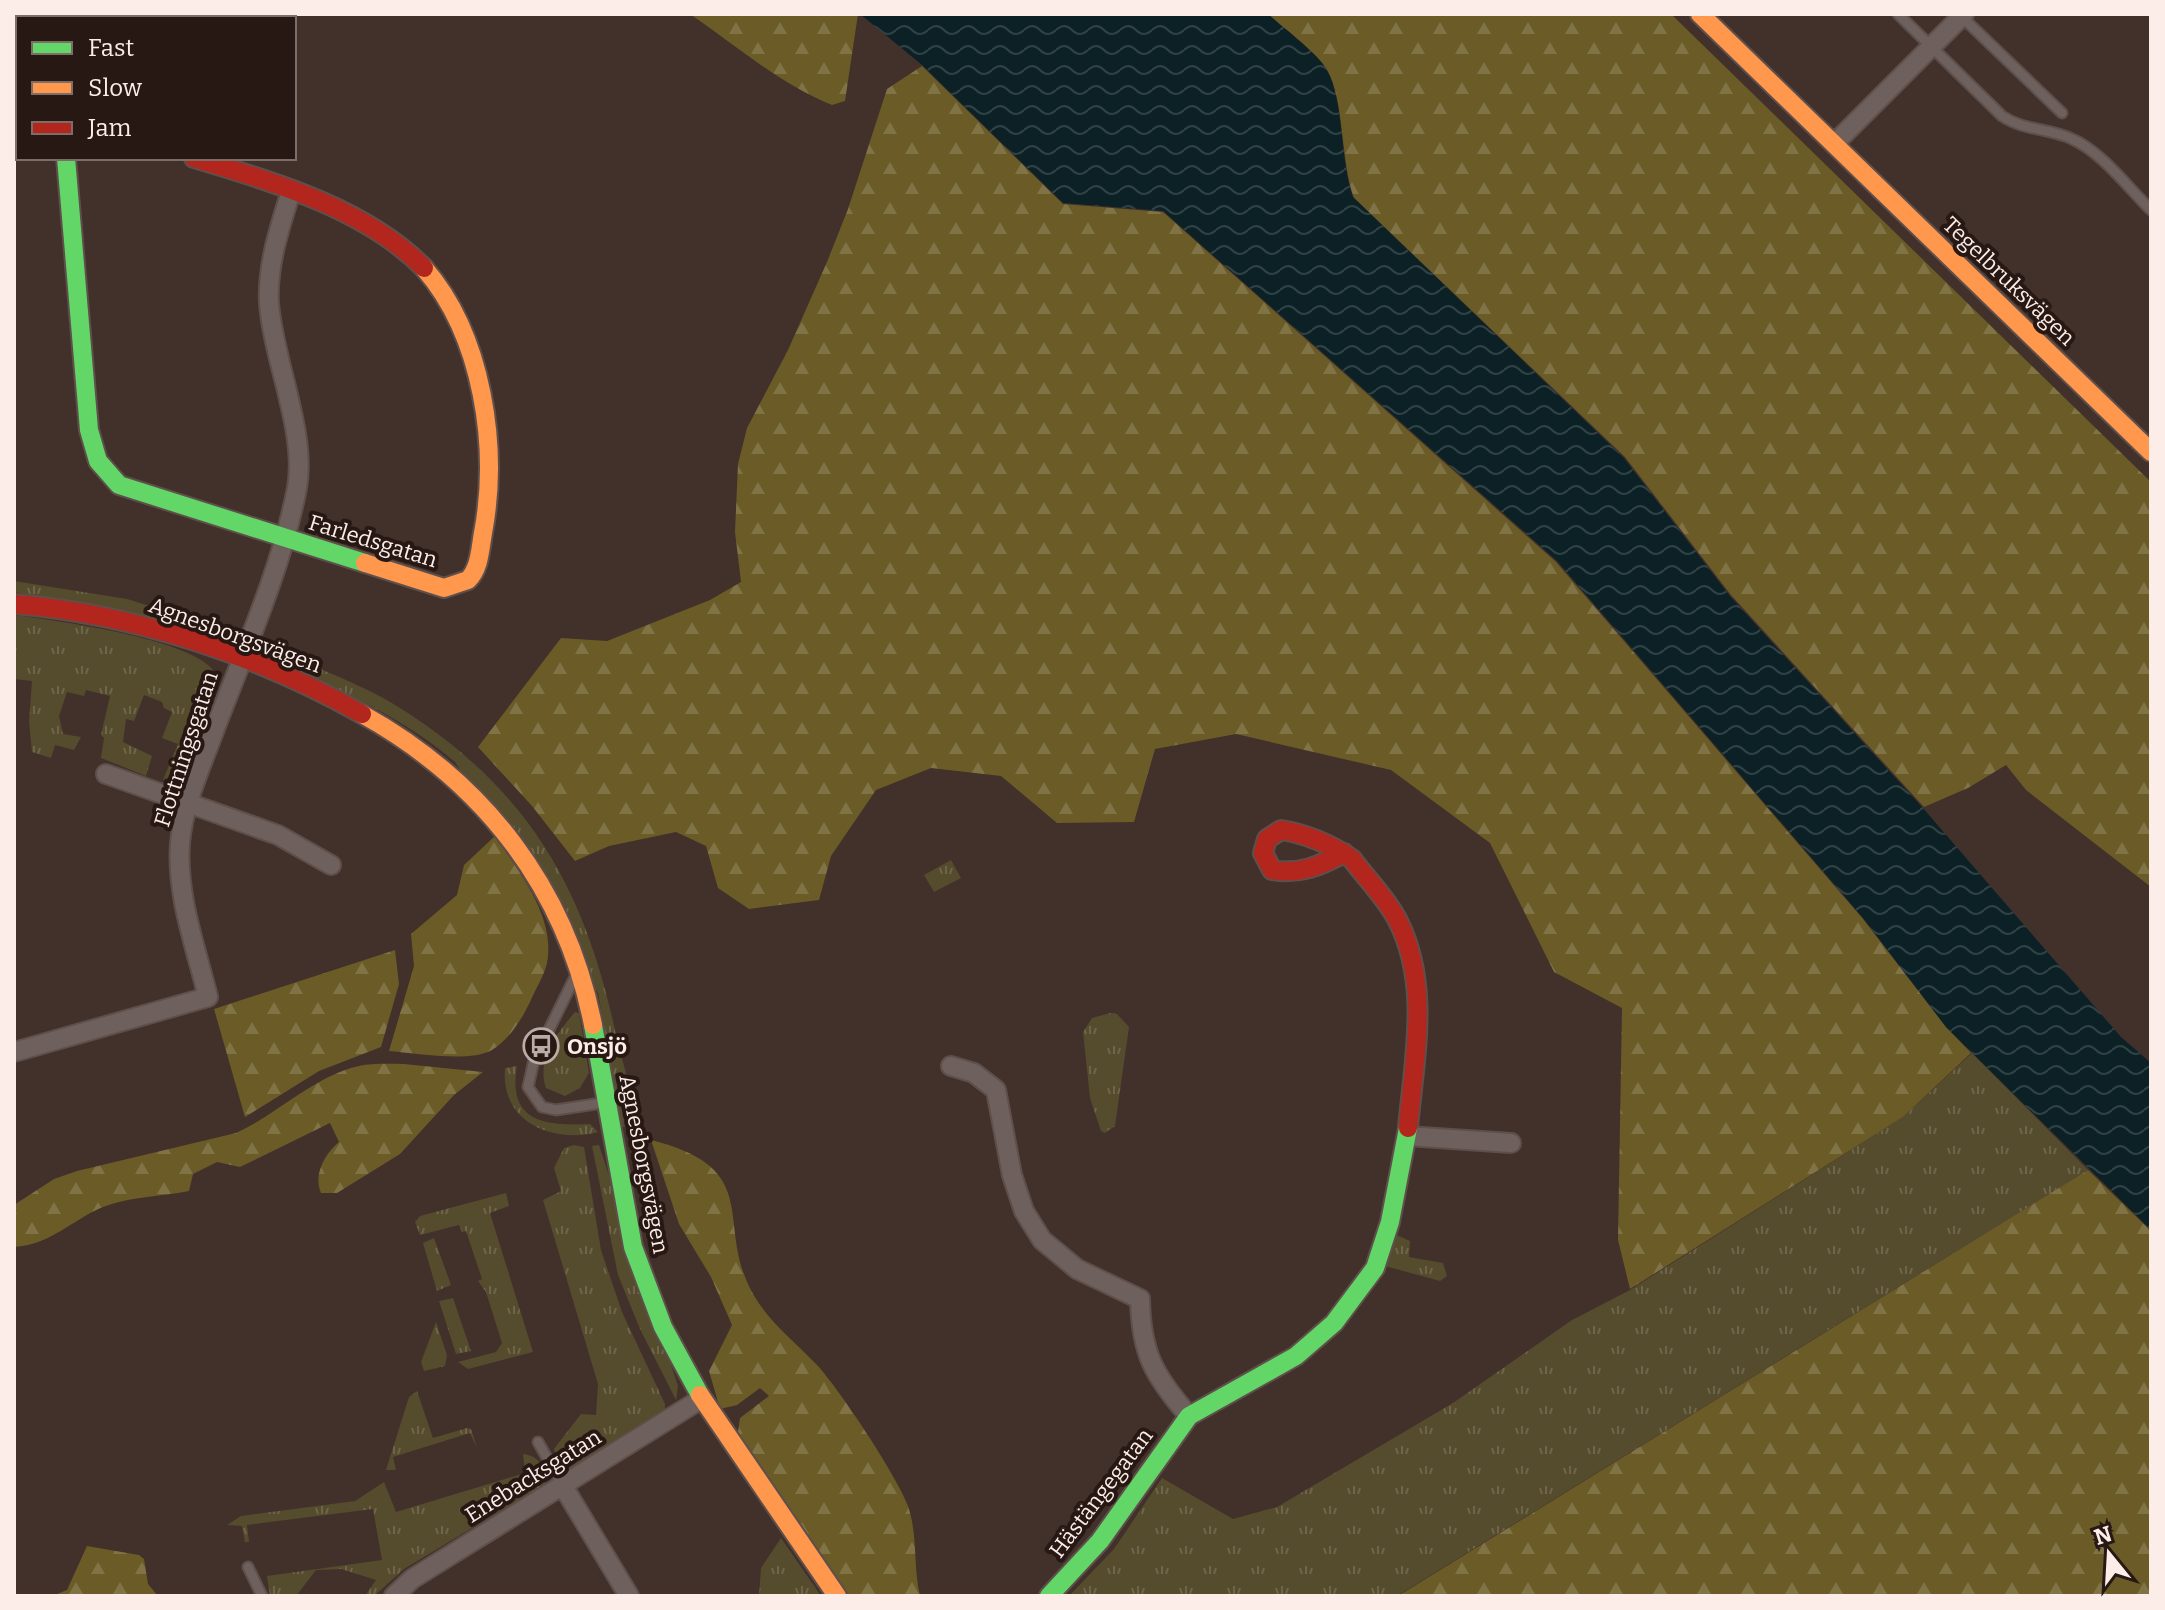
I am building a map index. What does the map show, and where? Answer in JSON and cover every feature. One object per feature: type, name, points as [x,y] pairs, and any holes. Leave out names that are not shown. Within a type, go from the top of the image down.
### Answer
[{"type":"street","name":"Tegelbruksvägen","points":[[1700,14],[2151,452]]},
{"type":"street","points":[[1834,144],[1961,15]]},
{"type":"street","name":"Farledsgatan","points":[[66,160],[89,430],[98,465],[119,485],[444,588],[461,584],[473,575],[489,493],[482,413],[467,346],[457,321],[434,281],[402,249],[291,191],[200,160]]},
{"type":"street","name":"Flottningsgatan","points":[[14,1052],[208,997],[181,880],[180,842],[189,801],[283,538],[298,471],[272,324],[269,284],[291,191]]},
{"type":"street","name":"Agnesborgsvägen","points":[[14,604],[131,622],[241,658],[367,713],[408,738],[464,784],[498,819],[529,863],[556,911],[579,967],[589,1001],[637,1260],[661,1322],[701,1399],[837,1596]]},
{"type":"street","points":[[106,774],[278,835],[331,865]]},
{"type":"street","name":"Hästängegatan","points":[[1049,1596],[1100,1541],[1189,1416],[1296,1356],[1334,1323],[1375,1268],[1390,1222],[1407,1136],[1419,1010],[1416,978],[1404,936],[1380,893],[1344,853]]},
{"type":"street","points":[[951,1066],[974,1073],[996,1090],[1012,1175],[1024,1211],[1042,1240],[1077,1269],[1140,1299],[1145,1350],[1165,1388],[1189,1416]]},
{"type":"street","points":[[1407,1136],[1511,1143]]},
{"type":"street","name":"Enebacksgatan","points":[[394,1596],[412,1579],[701,1399]]},
{"type":"street","points":[[563,1486],[629,1596]]},
{"type":"lane","points":[[1898,14],[2002,116],[2016,125],[2071,138],[2085,147],[2151,210]]},
{"type":"lane","points":[[1961,15],[2062,113]]},
{"type":"lane","points":[[579,967],[534,1060],[528,1087],[542,1107],[556,1110],[606,1103]]},
{"type":"lane","points":[[538,1442],[563,1486]]},
{"type":"lane","points":[[248,1567],[262,1596]]},
{"type":"green space","points":[[690,14],[858,14],[845,101],[832,105],[794,86]]},
{"type":"green space","points":[[1268,14],[1671,14],[2151,482],[2151,887],[2026,790],[2006,765],[1968,788],[1924,807],[1731,595],[1625,457],[1354,198],[1346,166],[1337,98],[1327,70]]},
{"type":"green space","points":[[922,66],[1063,204],[1163,212],[1556,562],[1863,919],[1946,1027],[1971,1053],[1903,1117],[1630,1289],[1618,1240],[1622,1008],[1554,972],[1490,843],[1391,770],[1236,734],[1155,749],[1134,822],[1057,823],[1001,776],[931,768],[876,790],[831,856],[819,900],[749,909],[718,888],[706,846],[676,832],[609,846],[575,861],[532,806],[478,747],[561,638],[607,641],[710,600],[741,582],[735,532],[738,464],[747,428],[788,350],[827,262],[848,209],[887,89]]},
{"type":"green space","points":[[14,581],[127,599],[228,631],[229,638],[14,592]]},
{"type":"green space","points":[[14,615],[127,634],[188,653],[208,665],[217,679],[182,769],[163,780],[178,744],[162,738],[172,712],[164,708],[162,702],[144,695],[134,721],[126,719],[123,742],[152,756],[146,776],[101,758],[104,738],[101,735],[110,696],[86,690],[84,696],[67,692],[59,716],[63,734],[81,737],[74,750],[55,745],[51,758],[32,752],[29,722],[32,681],[14,679]]},
{"type":"green space","points":[[258,648],[270,648],[340,678],[408,713],[451,744],[488,777],[519,812],[546,849],[587,932],[602,979],[638,1125],[622,1127],[598,993],[455,762],[387,715],[263,656]]},
{"type":"green space","points":[[495,836],[541,912],[548,946],[542,978],[519,1022],[492,1050],[470,1056],[389,1051],[414,966],[411,934],[457,895],[464,865]]},
{"type":"green space","points":[[951,860],[961,878],[934,892],[924,875]]},
{"type":"green space","points":[[395,950],[399,984],[381,1047],[319,1071],[245,1117],[214,1009]]},
{"type":"green space","points":[[575,1012],[579,1013],[589,1073],[580,1088],[565,1096],[546,1088],[544,1067],[550,1047]]},
{"type":"green space","points":[[1117,1014],[1129,1027],[1115,1126],[1105,1133],[1101,1131],[1090,1098],[1083,1032],[1092,1018]]},
{"type":"green space","points":[[1972,1053],[2088,1170],[1397,1596],[1069,1596],[1114,1549],[1162,1478],[1233,1519],[1277,1507],[1453,1403],[1572,1320],[1630,1290],[1903,1117]]},
{"type":"green space","points":[[370,1064],[404,1064],[483,1072],[454,1095],[400,1154],[337,1193],[321,1193],[318,1179],[329,1152],[339,1142],[330,1123],[240,1167],[217,1162],[193,1174],[189,1191],[114,1203],[39,1242],[14,1247],[14,1205],[54,1179],[236,1133],[343,1071]]},
{"type":"green space","points":[[517,1066],[515,1085],[524,1110],[545,1122],[590,1124],[598,1132],[563,1135],[532,1125],[511,1102],[506,1087],[505,1068]]},
{"type":"green space","points":[[651,1140],[688,1153],[711,1168],[725,1185],[744,1275],[758,1302],[838,1392],[902,1492],[913,1528],[920,1596],[849,1596],[738,1432],[740,1418],[769,1396],[760,1388],[737,1405],[720,1409],[709,1371],[732,1325],[711,1277],[679,1224]]},
{"type":"green space","points":[[574,1145],[584,1147],[601,1250],[622,1312],[665,1404],[665,1411],[575,1467],[566,1469],[557,1461],[554,1449],[581,1414],[596,1415],[598,1384],[543,1200],[561,1191],[554,1168],[564,1148]]},
{"type":"green space","points":[[599,1145],[678,1386],[676,1400],[640,1329],[618,1275],[592,1146]]},
{"type":"green space","points":[[2088,1170],[2151,1231],[2151,1596],[1398,1596]]},
{"type":"green space","points":[[506,1193],[509,1206],[490,1213],[533,1352],[468,1369],[458,1362],[496,1352],[502,1343],[486,1292],[478,1281],[482,1279],[466,1231],[462,1232],[459,1225],[420,1235],[415,1222],[420,1216]]},
{"type":"green space","points":[[1392,1233],[1410,1241],[1409,1257],[1443,1263],[1447,1276],[1440,1281],[1385,1266]]},
{"type":"green space","points":[[434,1238],[451,1285],[437,1291],[423,1243]]},
{"type":"green space","points":[[453,1298],[471,1351],[456,1354],[439,1301]]},
{"type":"green space","points":[[436,1322],[447,1355],[445,1366],[424,1371],[421,1362]]},
{"type":"green space","points":[[417,1391],[433,1438],[467,1428],[471,1429],[477,1448],[470,1433],[393,1457],[396,1470],[386,1470],[409,1397]]},
{"type":"green space","points":[[523,1454],[533,1457],[544,1468],[545,1484],[404,1569],[374,1596],[365,1596],[376,1580],[341,1569],[316,1570],[296,1596],[270,1596],[267,1576],[382,1560],[373,1509],[247,1525],[249,1542],[245,1542],[242,1526],[227,1525],[241,1516],[355,1501],[384,1482],[396,1512],[525,1473]]},
{"type":"green space","points":[[781,1538],[821,1596],[759,1596],[761,1568]]},
{"type":"green space","points":[[87,1546],[139,1555],[144,1559],[148,1584],[158,1596],[52,1596],[67,1590]]},
{"type":"water","points":[[860,14],[1268,14],[1308,49],[1327,70],[1332,83],[1353,197],[1624,458],[1730,596],[1922,807],[2121,1037],[2151,1063],[2151,1230],[1946,1027],[1863,918],[1557,561],[1163,211],[1063,203],[922,65]]},
{"type":"traffic: fast","points":[[66,160],[89,430],[98,461],[119,485],[365,563]]},
{"type":"traffic: fast","points":[[593,1025],[633,1247],[663,1327],[700,1395]]},
{"type":"traffic: fast","points":[[1049,1596],[1100,1541],[1189,1416],[1296,1356],[1334,1323],[1375,1268],[1390,1222],[1408,1128]]},
{"type":"traffic: slow","points":[[1700,14],[2151,452]]},
{"type":"traffic: slow","points":[[365,563],[444,588],[468,580],[479,558],[489,465],[482,394],[460,326],[444,295],[424,268]]},
{"type":"traffic: slow","points":[[362,714],[406,741],[446,772],[482,806],[513,844],[540,884],[563,928],[593,1025]]},
{"type":"traffic: slow","points":[[700,1395],[837,1596]]},
{"type":"traffic: jam","points":[[200,160],[286,188],[346,213],[400,247],[424,268]]},
{"type":"traffic: jam","points":[[14,604],[104,617],[194,641],[281,673],[362,714]]},
{"type":"traffic: jam","points":[[1344,853],[1335,858],[1318,865],[1291,871],[1272,870],[1263,853],[1267,839],[1281,830],[1327,844],[1335,849],[1344,854],[1352,859],[1397,919],[1414,969],[1417,996],[1418,1022],[1408,1128]]},
{"type":"place","name":"Onsjö","points":[[541,1046]]}]
